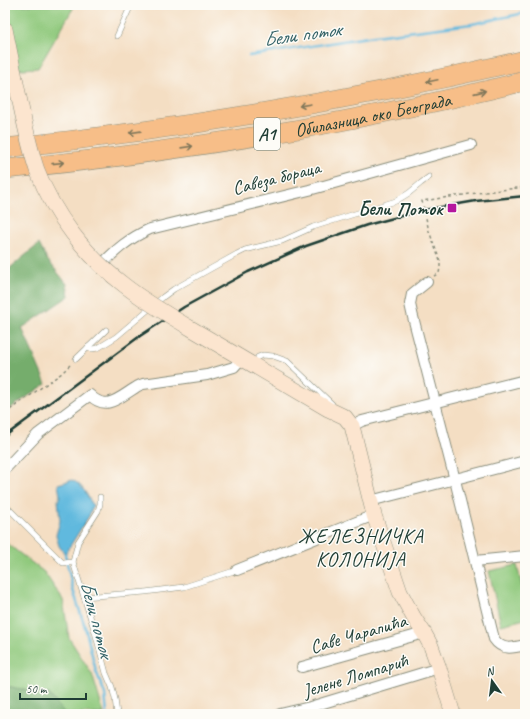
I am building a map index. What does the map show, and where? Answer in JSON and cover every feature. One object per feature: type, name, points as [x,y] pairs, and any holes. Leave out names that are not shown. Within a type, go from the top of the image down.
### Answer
[{"type":"highway","name":"Обилазница око Београда","points":[[5,148],[93,138],[279,110],[404,86],[525,60]]},
{"type":"highway","name":"Обилазница око Београда","points":[[5,169],[135,154],[266,134],[369,116],[448,100],[525,81]]},
{"type":"street","points":[[5,29],[28,136],[35,162],[46,190],[54,205],[87,251],[101,266],[138,296],[347,421],[362,421],[525,380]]},
{"type":"street","name":"Савеза бораца","points":[[101,266],[119,247],[143,232],[309,190],[471,145]]},
{"type":"street","points":[[427,282],[412,294],[410,304],[494,639],[502,646],[509,648],[525,645]]},
{"type":"street","points":[[5,469],[38,434],[90,395],[97,401],[108,403],[121,398],[134,388],[143,384],[207,375],[234,367],[241,359]]},
{"type":"street","points":[[347,421],[372,508],[400,592],[431,646],[453,714]]},
{"type":"street","points":[[236,570],[372,508],[455,480],[525,461]]},
{"type":"street","points":[[475,561],[525,556]]},
{"type":"street","name":"Саве Чарапића","points":[[302,667],[424,633]]},
{"type":"street","name":"Јелене Ломпарић","points":[[280,714],[310,707],[439,668]]},
{"type":"lane","points":[[117,36],[131,5]]},
{"type":"lane","points":[[88,347],[92,349],[98,348],[116,337],[174,289],[244,250],[282,242],[313,227],[396,201],[429,177]]},
{"type":"lane","points":[[76,359],[106,330]]},
{"type":"lane","points":[[258,357],[263,355],[273,356],[287,361],[337,408],[347,421]]},
{"type":"lane","points":[[100,497],[98,511],[78,542],[72,562],[112,688],[117,714]]},
{"type":"lane","points":[[5,506],[63,563],[72,562]]},
{"type":"lane","points":[[84,597],[184,587],[236,570]]},
{"type":"path","points":[[427,282],[439,273],[440,261],[429,231],[422,201],[525,187]]},
{"type":"path","points":[[5,413],[62,373],[76,359]]},
{"type":"green space","points":[[5,5],[75,5],[38,68],[5,70]]},
{"type":"green space","points":[[39,244],[46,258],[67,284],[69,296],[22,328],[46,384],[5,412],[5,272]]},
{"type":"green space","points":[[5,542],[44,572],[63,600],[69,638],[92,674],[104,714],[65,714],[49,694],[5,686]]},
{"type":"green space","points":[[517,565],[525,600],[525,619],[501,625],[489,571]]},
{"type":"green space","points":[[5,686],[49,694],[65,714],[5,714]]},
{"type":"water","points":[[72,480],[76,482],[87,494],[93,506],[89,516],[65,554],[59,546],[56,535],[60,521],[58,500],[60,496],[58,484]]},
{"type":"waterway","name":"Бели поток","points":[[249,56],[374,36],[472,24],[525,13]]},
{"type":"waterway","name":"Бели поток","points":[[65,554],[73,590],[85,627],[96,671],[105,694],[107,714]]},
{"type":"railway","points":[[5,436],[140,336],[184,307],[248,272],[306,246],[367,225],[424,210],[476,201],[525,196]]},
{"type":"place","name":"Бели Поток","points":[[452,208]]},
{"type":"district","name":"ЖЕЛЕЗНИЧКА КОЛОНИЈА","points":[[361,548]]}]
